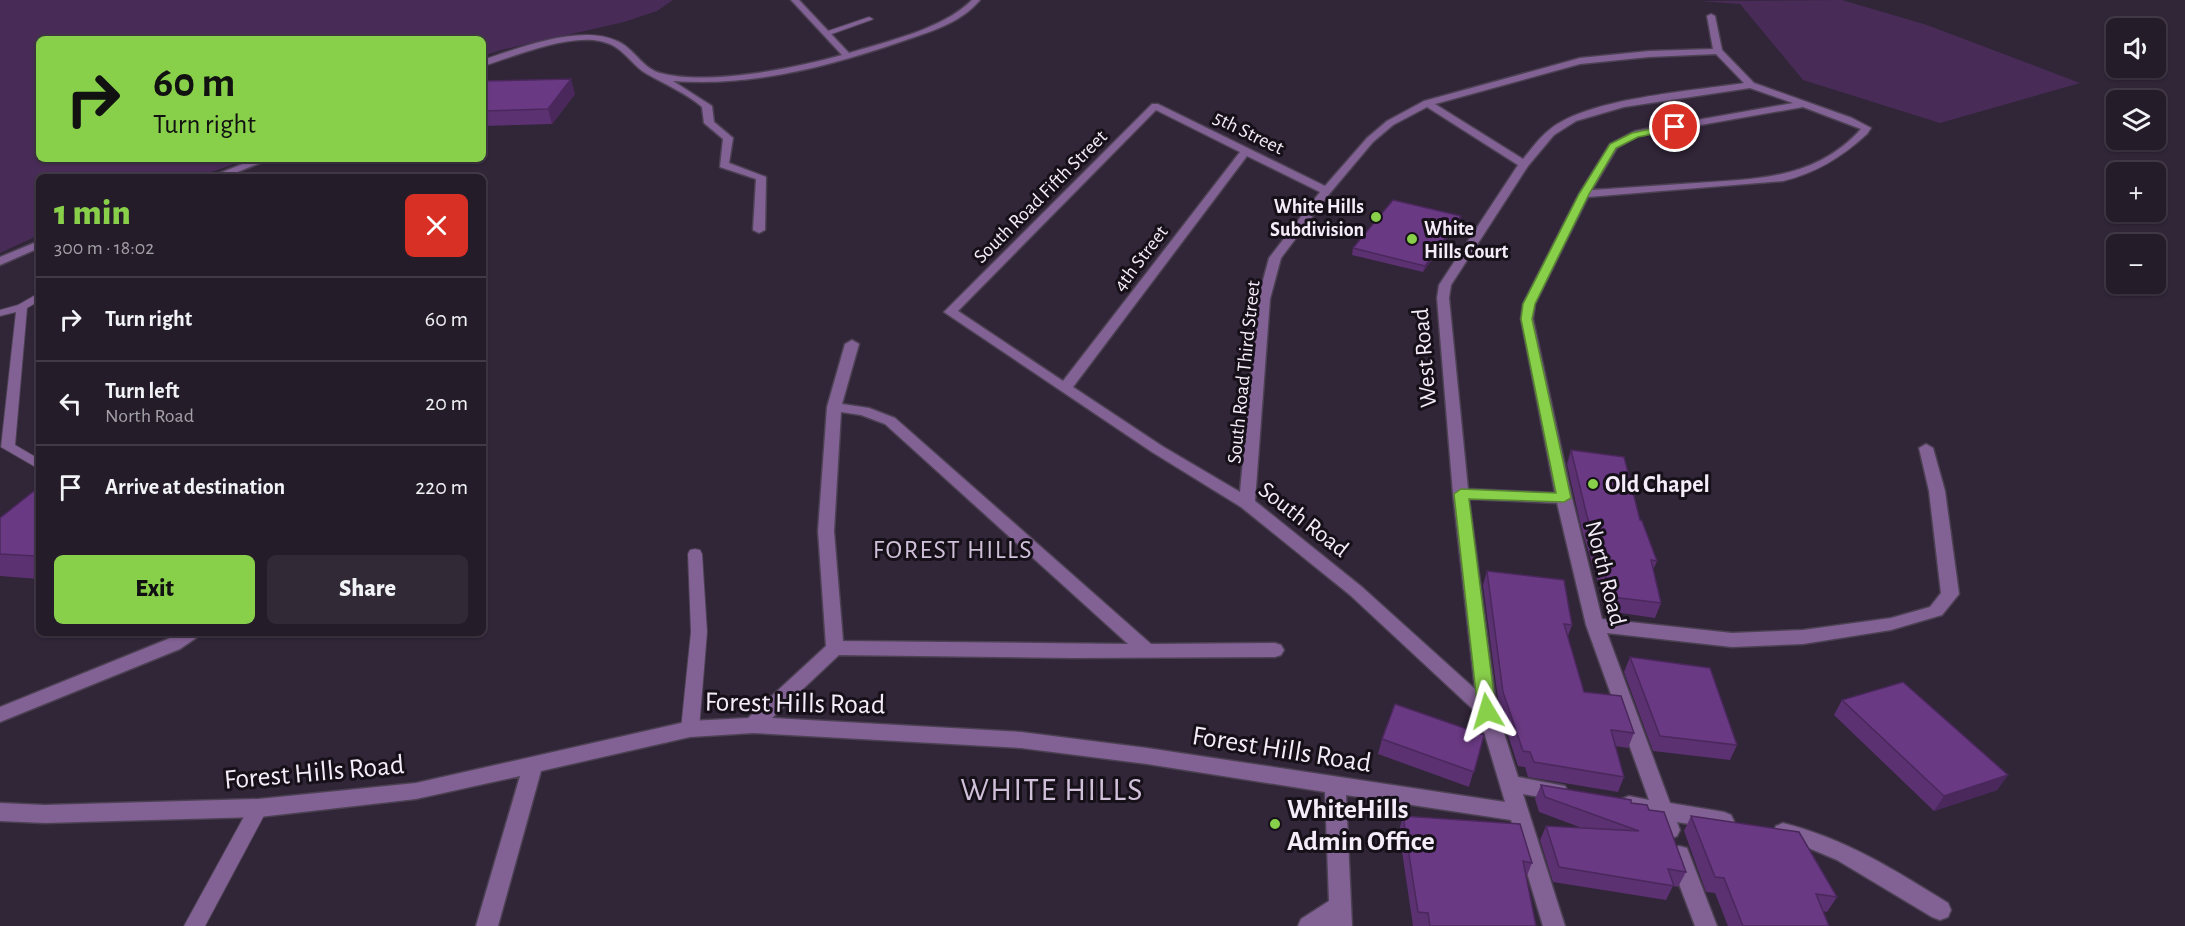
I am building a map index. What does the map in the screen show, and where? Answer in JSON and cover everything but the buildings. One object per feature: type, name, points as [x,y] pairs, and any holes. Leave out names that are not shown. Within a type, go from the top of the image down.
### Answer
[{"type":"street","points":[[795,0],[848,57]]},
{"type":"street","points":[[486,62],[553,42],[583,38],[605,39],[620,45],[647,71],[661,76],[719,79],[760,76],[794,71],[848,57],[950,20],[968,10],[976,0]]},
{"type":"street","points":[[1584,194],[1768,181],[1797,176],[1816,168],[1861,135],[1866,128],[1751,85],[1718,51],[1711,16]]},
{"type":"street","name":"South Road Third Street","points":[[1248,503],[1264,299],[1275,258],[1326,191],[1370,140],[1397,119],[1427,103],[1580,61],[1649,54],[1718,51]]},
{"type":"street","points":[[661,76],[676,88],[707,106],[709,123],[728,138],[724,165],[761,177],[759,230]]},
{"type":"street","name":"West Road","points":[[1554,926],[1487,711],[1461,494],[1443,298],[1445,285],[1524,164],[1551,132],[1574,119],[1623,105],[1751,85]]},
{"type":"street","points":[[1427,103],[1524,164]]},
{"type":"street","name":"North Road","points":[[1706,926],[1594,625],[1564,498],[1527,319],[1529,304],[1584,194],[1613,146],[1624,139],[1653,131],[1803,104]]},
{"type":"street","name":"5th Street","points":[[1155,106],[1326,191]]},
{"type":"street","name":"South Road Fifth Street","points":[[950,312],[1155,106]]},
{"type":"street","name":"4th Street","points":[[1065,388],[1246,151]]},
{"type":"street","points":[[223,174],[257,162]]},
{"type":"street","points":[[0,261],[36,245]]},
{"type":"street","name":"South Road","points":[[950,312],[1157,449],[1248,503],[1356,591],[1487,711]]},
{"type":"street","points":[[835,648],[826,531],[834,406],[852,344]]},
{"type":"street","points":[[834,406],[864,411],[890,421],[1147,651]]},
{"type":"street","points":[[1594,625],[1732,640],[1803,637],[1891,624],[1936,611],[1950,594],[1937,491],[1926,448]]},
{"type":"street","points":[[1461,494],[1564,498]]},
{"type":"street","points":[[0,715],[174,644],[186,636]]},
{"type":"street","points":[[753,725],[835,648],[1275,650]]},
{"type":"street","name":"Forest Hills Road","points":[[0,812],[45,814],[259,808],[416,791],[690,729],[753,725],[1021,740],[1147,756],[1520,813]]},
{"type":"street","points":[[487,926],[533,765]]},
{"type":"street","points":[[1511,784],[1581,796]]},
{"type":"street","points":[[1309,926],[1341,916],[1335,785]]},
{"type":"street","points":[[1604,800],[1744,825]]},
{"type":"street","points":[[1768,829],[1803,836],[1836,848],[1940,910]]},
{"type":"lane","points":[[826,33],[869,19]]},
{"type":"lane","points":[[0,314],[22,307],[36,298]]},
{"type":"lane","points":[[22,307],[4,448],[36,464]]},
{"type":"lane","points":[[690,729],[699,632],[695,554]]},
{"type":"lane","points":[[194,926],[259,808]]},
{"type":"shaded area","points":[[0,0],[673,0],[657,11],[624,22],[486,55],[486,36],[36,36],[36,162],[240,162],[206,174],[36,174],[36,236],[0,253]]},
{"type":"shaded area","points":[[1842,0],[1927,25],[2080,83],[1940,123],[1803,80],[1740,4],[1699,1]]},
{"type":"place","name":"White Hills Subdivision","points":[[1376,217]]},
{"type":"place","name":"White Hills Court","points":[[1412,239]]},
{"type":"place","name":"Old Chapel","points":[[1593,484]]},
{"type":"place","name":"WhiteHills Admin Office","points":[[1275,824]]},
{"type":"district","name":"FOREST HILLS","points":[[953,549]]},
{"type":"district","name":"WHITE HILLS","points":[[1052,789]]},
{"type":"route","points":[[1487,711],[1461,494],[1564,498],[1527,319],[1529,304],[1584,194],[1613,146],[1635,135],[1675,127]]}]
